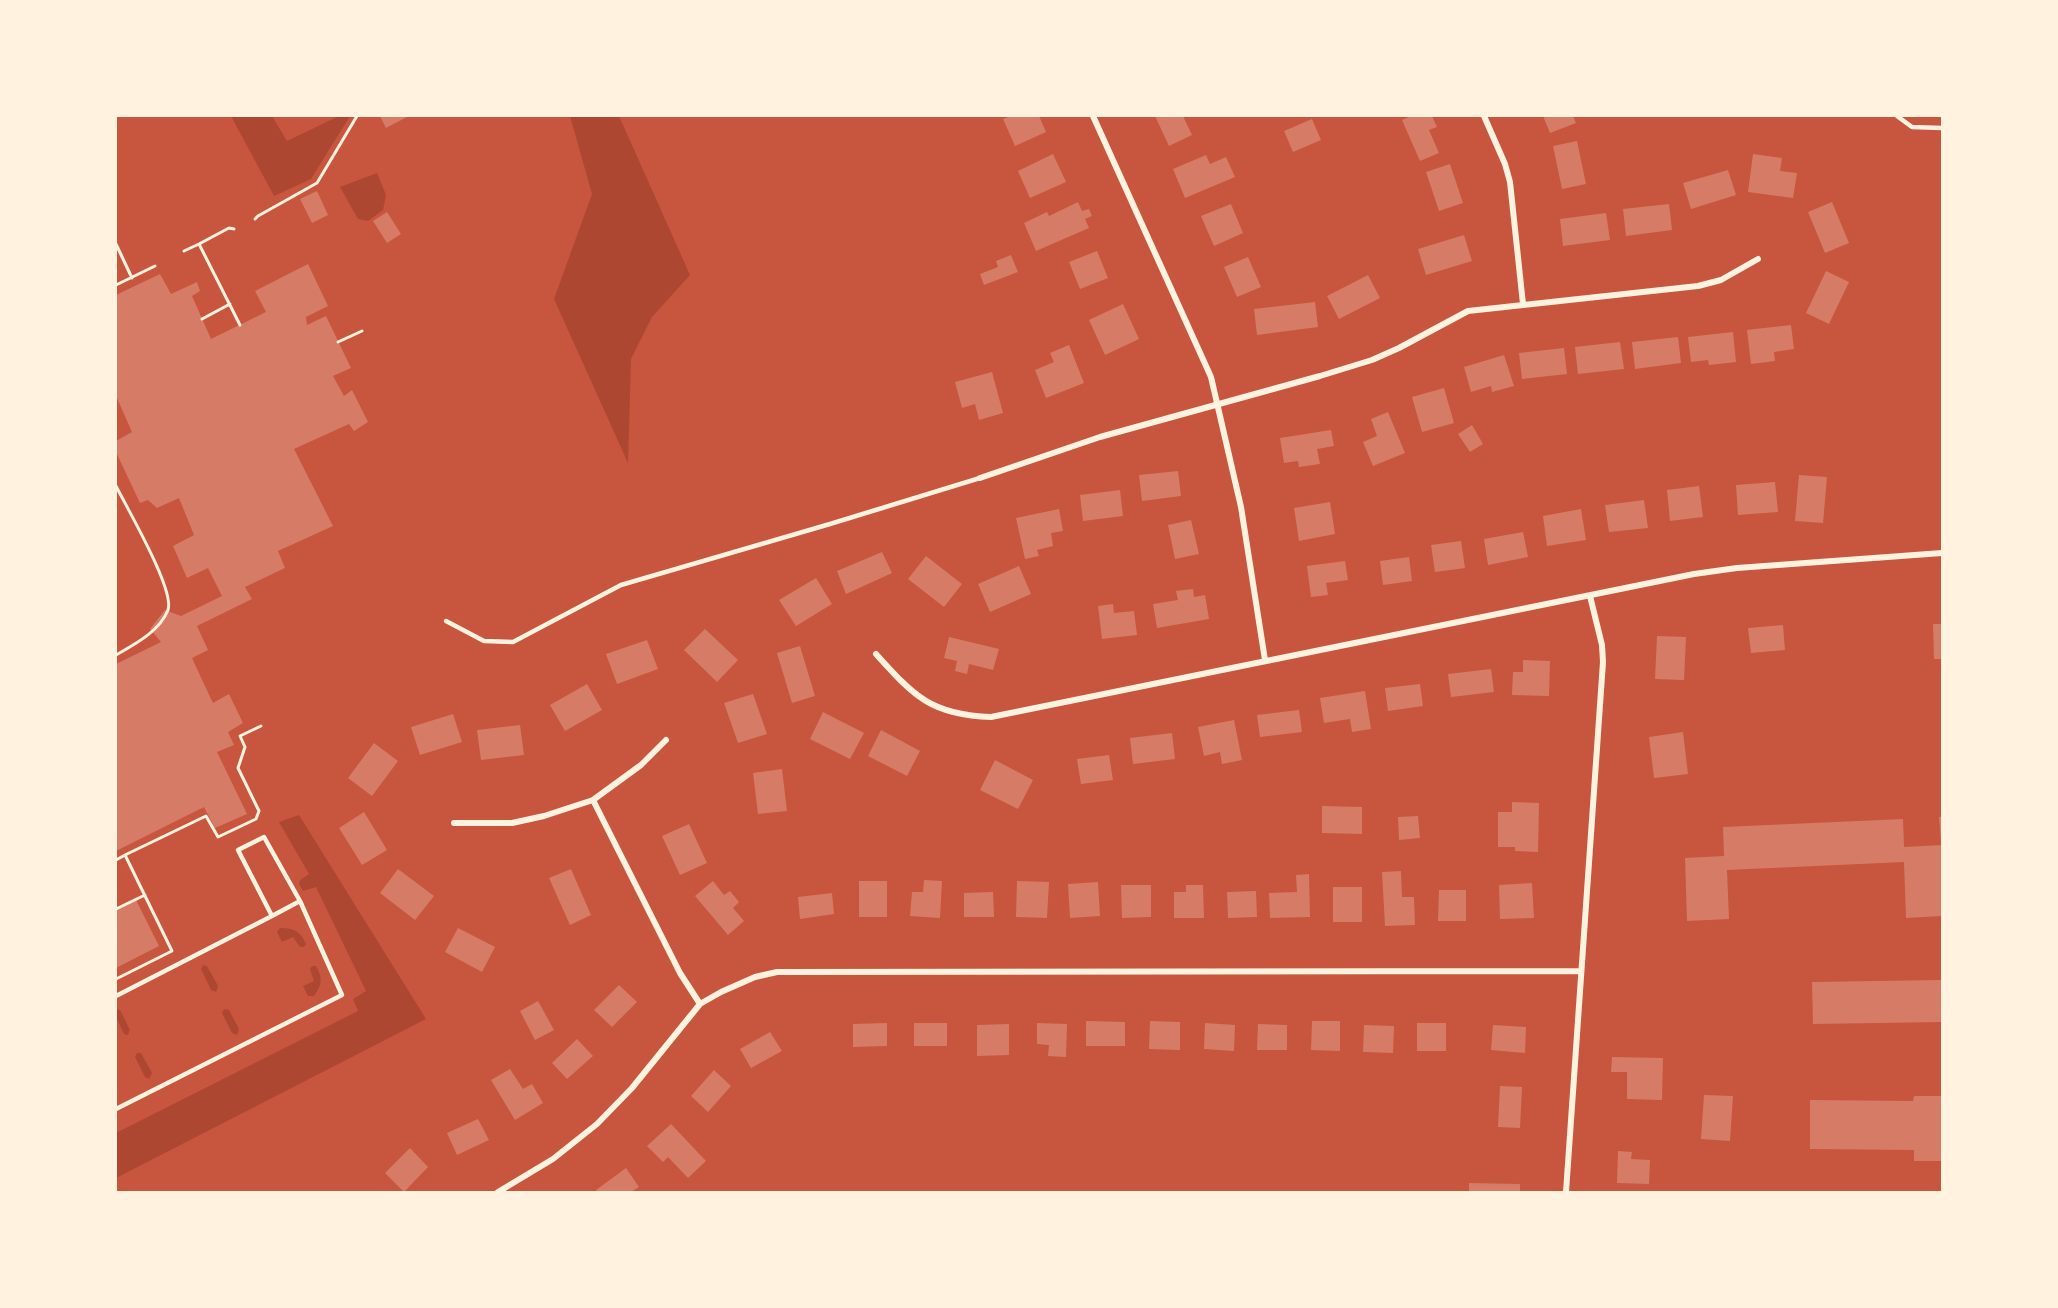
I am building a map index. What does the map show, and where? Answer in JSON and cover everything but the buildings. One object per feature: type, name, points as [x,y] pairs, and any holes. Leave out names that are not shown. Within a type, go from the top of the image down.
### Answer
[{"type":"street","points":[[1093,116],[1211,377],[1241,507],[1265,660]]},
{"type":"street","points":[[1484,116],[1505,164],[1510,182],[1523,304]]},
{"type":"street","points":[[980,478],[1100,437],[1372,360],[1468,311],[1698,286],[1720,280],[1758,259]]},
{"type":"street","points":[[876,654],[921,699],[969,716],[991,717],[1694,574],[1737,568],[1942,553]]},
{"type":"street","points":[[1566,1192],[1603,662],[1602,645],[1590,596]]},
{"type":"street","points":[[454,823],[513,823],[544,816],[593,800],[641,765],[666,740]]},
{"type":"street","points":[[593,800],[680,973],[700,1004]]},
{"type":"street","points":[[498,1192],[553,1159],[597,1124],[632,1088],[700,1004],[755,977],[777,972],[796,970],[1581,971]]},
{"type":"lane","points":[[1897,116],[1912,126],[1942,128]]},
{"type":"lane","points":[[446,621],[484,641],[513,642],[621,585],[980,478]]},
{"type":"lane","points":[[116,1109],[342,995],[300,901],[264,837],[238,849],[272,915]]},
{"type":"lane","points":[[116,996],[300,901]]},
{"type":"path","points":[[255,219],[317,183],[357,116]]},
{"type":"path","points":[[184,251],[229,228],[234,229]]},
{"type":"path","points":[[116,244],[132,278]]},
{"type":"path","points":[[199,244],[240,325]]},
{"type":"path","points":[[116,285],[155,266]]},
{"type":"path","points":[[202,319],[230,304]]},
{"type":"path","points":[[338,342],[362,331]]},
{"type":"path","points":[[116,486],[154,560],[167,592],[169,608],[157,626],[141,640],[116,655]]},
{"type":"path","points":[[116,860],[206,816],[218,837],[256,819],[259,811],[238,768],[245,747],[240,736],[261,726]]},
{"type":"path","points":[[116,979],[171,951],[125,855]]},
{"type":"path","points":[[116,909],[144,895]]},
{"type":"shaded area","points":[[231,116],[272,116],[287,141],[339,116],[350,116],[311,179],[274,196]]},
{"type":"shaded area","points":[[570,116],[619,116],[690,275],[652,317],[631,359],[628,463],[554,299],[592,194]]},
{"type":"shaded area","points":[[377,173],[386,195],[383,210],[368,221],[358,219],[340,187]]},
{"type":"shaded area","points":[[299,815],[426,1019],[116,1178],[116,1133],[358,1011],[353,999],[366,991],[316,887],[303,891],[299,884],[300,880],[309,874],[279,822]]},
{"type":"shaded area","points":[[280,928],[299,933],[306,944],[304,947],[300,947],[293,937],[282,942],[277,932]]},
{"type":"shaded area","points":[[203,965],[207,966],[218,986],[216,992],[211,990],[201,969]]},
{"type":"shaded area","points":[[316,966],[321,981],[314,996],[308,996],[303,986],[314,981],[310,969]]},
{"type":"shaded area","points":[[116,1009],[120,1010],[130,1030],[128,1035],[124,1034],[116,1017]]},
{"type":"shaded area","points":[[224,1009],[229,1010],[239,1029],[237,1035],[232,1033],[222,1013]]},
{"type":"shaded area","points":[[137,1053],[141,1053],[152,1073],[149,1079],[145,1077],[135,1057]]}]
